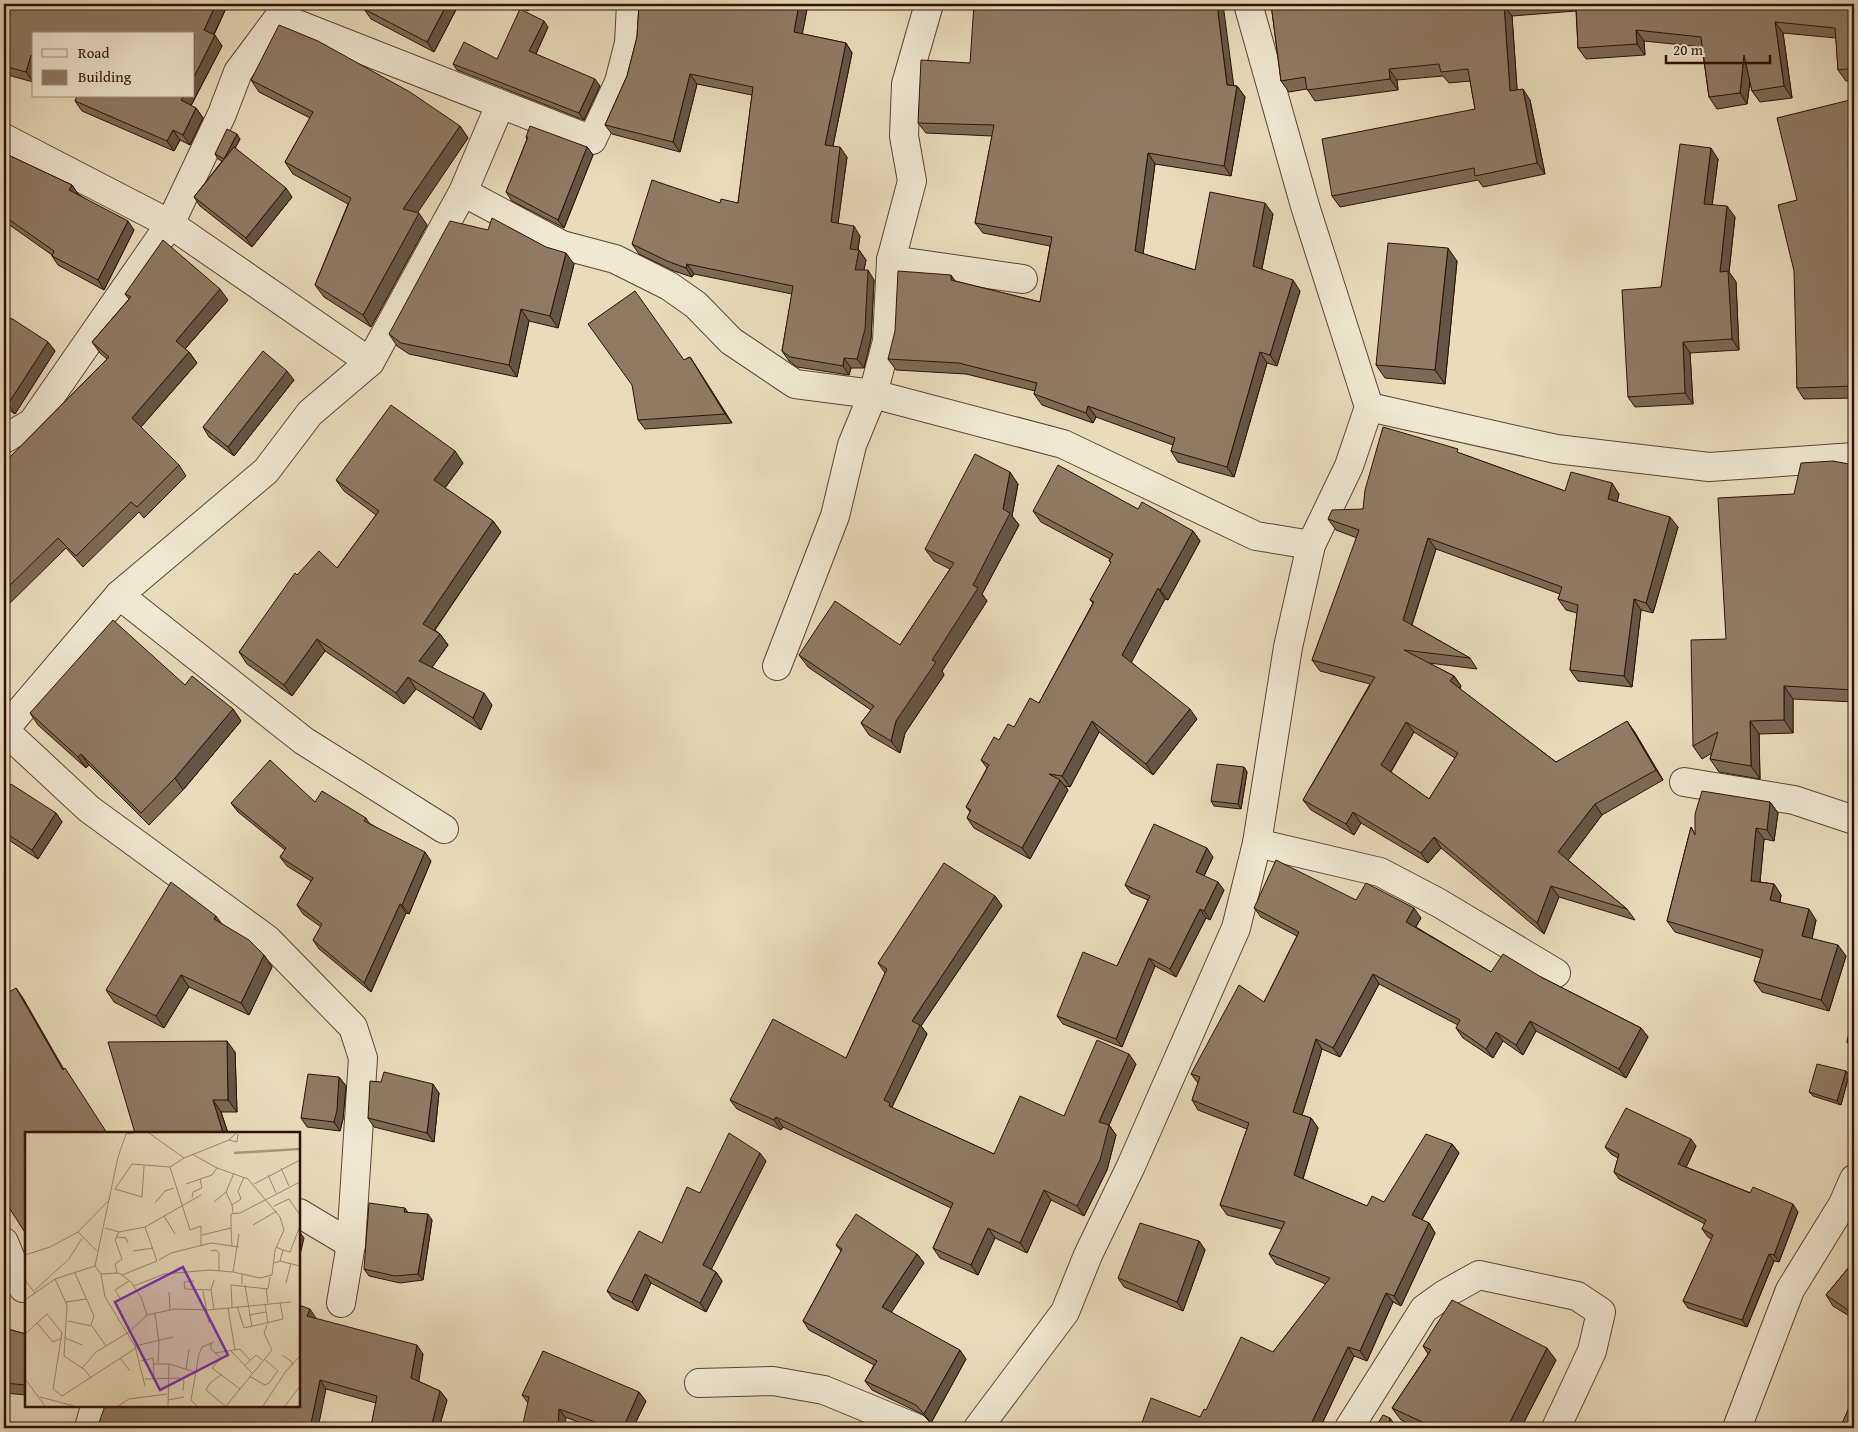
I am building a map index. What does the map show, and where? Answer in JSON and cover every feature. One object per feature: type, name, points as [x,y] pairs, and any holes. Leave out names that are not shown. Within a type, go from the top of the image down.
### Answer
[{"type":"street","points":[[4,439],[32,423],[170,224],[222,114],[238,72],[280,10],[476,93],[500,105],[592,140],[619,82],[629,43],[631,4]]},
{"type":"street","points":[[776,666],[835,516],[852,445],[873,394],[887,341],[891,260],[912,181],[904,136],[906,84],[929,4]]},
{"type":"street","points":[[978,1428],[1066,1312],[1088,1256],[1236,928],[1257,843],[1288,647],[1311,545],[1349,466],[1369,407],[1305,206],[1248,4]]},
{"type":"street","points":[[341,1303],[351,1244],[363,1058],[354,1027],[267,939],[89,809],[4,730],[119,595],[266,471],[310,413],[370,362],[463,192],[500,105]]},
{"type":"street","points":[[4,138],[170,224],[370,362]]},
{"type":"street","points":[[463,192],[562,245],[615,259],[669,286],[696,305],[731,341],[794,384],[873,394],[1063,444],[1256,536],[1311,545]]},
{"type":"street","points":[[891,260],[1023,279]]},
{"type":"street","points":[[1369,407],[1556,449],[1708,467],[1854,457]]},
{"type":"street","points":[[119,595],[304,741],[444,829]]},
{"type":"street","points":[[1684,782],[1794,800],[1854,820]]},
{"type":"street","points":[[1257,843],[1380,872],[1439,903],[1556,972]]},
{"type":"street","points":[[1737,1428],[1790,1290],[1843,1204],[1854,1179]]},
{"type":"street","points":[[300,1214],[351,1244]]},
{"type":"street","points":[[4,1242],[23,1288],[25,1287]]},
{"type":"street","points":[[1348,1428],[1424,1310],[1444,1294],[1479,1275],[1577,1296],[1601,1312],[1592,1351],[1556,1428]]},
{"type":"street","points":[[699,1382],[773,1381],[824,1390],[916,1428]]},
{"type":"street","points":[[88,1428],[95,1407]]},
{"type":"building","points":[[4,4],[216,4],[204,30],[215,35],[195,75],[195,32],[32,32],[32,55],[26,72],[4,66]]},
{"type":"building","points":[[367,4],[447,4],[427,42],[364,9]]},
{"type":"building","points":[[639,4],[799,4],[794,32],[846,43],[825,145],[840,147],[831,222],[854,226],[850,249],[859,250],[855,270],[868,270],[865,329],[857,359],[844,358],[843,366],[790,357],[782,351],[793,286],[687,264],[686,268],[632,244],[652,180],[720,203],[721,199],[738,203],[753,87],[690,74],[673,142],[605,125],[627,76],[637,37]]},
{"type":"building","points":[[974,4],[1217,4],[1227,85],[1237,86],[1224,166],[1148,153],[1135,251],[1195,270],[1210,192],[1265,203],[1253,266],[1293,280],[1270,355],[1260,352],[1227,467],[1171,451],[1175,438],[1088,406],[1086,413],[1034,394],[1037,383],[959,363],[888,359],[895,331],[898,271],[951,275],[951,280],[1040,302],[1052,237],[975,223],[994,125],[918,123],[921,60],[970,63]]},
{"type":"building","points":[[1271,4],[1518,4],[1504,5],[1510,91],[1523,89],[1537,163],[1475,176],[1474,168],[1332,196],[1322,139],[1475,109],[1468,69],[1441,72],[1439,64],[1389,69],[1390,79],[1307,90],[1305,77],[1281,81]]},
{"type":"building","points":[[1576,4],[1854,4],[1854,68],[1838,70],[1835,28],[1775,22],[1784,86],[1752,91],[1744,55],[1740,93],[1709,97],[1701,37],[1636,30],[1637,44],[1578,48]]},
{"type":"building","points":[[520,9],[544,21],[529,51],[595,79],[579,113],[453,64],[464,42],[497,59]]},
{"type":"building","points":[[279,25],[318,41],[410,92],[460,126],[403,209],[419,213],[363,315],[315,285],[351,198],[285,162],[313,112],[251,80]]},
{"type":"building","points":[[76,98],[182,98],[181,100],[196,108],[183,135],[173,130],[167,141],[75,101]]},
{"type":"building","points":[[1854,99],[1854,386],[1797,388],[1794,271],[1778,205],[1797,200],[1777,118]]},
{"type":"building","points":[[530,126],[587,147],[558,220],[506,192],[528,137],[526,137]]},
{"type":"building","points":[[227,129],[237,134],[224,159],[215,154]]},
{"type":"building","points":[[1680,144],[1711,148],[1704,204],[1727,206],[1720,272],[1728,271],[1732,339],[1683,342],[1685,393],[1628,397],[1622,290],[1661,287]]},
{"type":"building","points":[[234,147],[286,188],[246,238],[194,197]]},
{"type":"building","points":[[4,153],[72,185],[69,190],[128,221],[98,280],[52,256],[54,251],[4,216]]},
{"type":"building","points":[[492,218],[546,247],[566,253],[550,316],[521,309],[509,365],[401,343],[389,334],[450,221],[488,230]]},
{"type":"building","points":[[163,240],[220,289],[176,341],[189,352],[132,418],[179,465],[137,507],[131,502],[76,556],[58,538],[4,591],[4,463],[109,357],[92,342],[131,297],[125,294]]},
{"type":"building","points":[[1388,243],[1448,248],[1435,370],[1376,365]]},
{"type":"building","points":[[635,291],[684,360],[690,357],[725,414],[638,420],[632,385],[588,324]]},
{"type":"building","points":[[11,318],[48,342],[8,404],[4,402],[4,329]]},
{"type":"building","points":[[263,351],[287,371],[228,447],[203,427]]},
{"type":"building","points":[[391,405],[455,451],[434,480],[493,521],[423,624],[440,634],[419,661],[484,693],[473,718],[408,677],[396,693],[317,639],[284,685],[239,652],[295,573],[297,575],[319,551],[337,568],[379,511],[336,480]]},
{"type":"building","points":[[1383,427],[1458,449],[1457,452],[1565,491],[1571,472],[1612,483],[1608,499],[1670,517],[1646,603],[1634,599],[1624,676],[1570,670],[1578,605],[1558,599],[1562,587],[1428,538],[1403,620],[1470,658],[1404,650],[1454,676],[1450,681],[1556,762],[1627,721],[1656,770],[1595,804],[1558,852],[1627,909],[1551,886],[1537,923],[1434,837],[1421,853],[1353,812],[1346,824],[1303,800],[1375,677],[1312,660],[1359,530],[1328,519],[1332,510],[1363,509],[1365,490]],"holes":[[[1406,722],[1458,753],[1429,799],[1381,765]]]},
{"type":"building","points":[[975,454],[1010,472],[1003,509],[1010,513],[973,585],[978,588],[932,660],[936,662],[896,721],[891,741],[861,723],[874,706],[799,655],[835,601],[900,645],[954,563],[925,549]]},
{"type":"building","points":[[1833,461],[1854,465],[1854,690],[1784,686],[1784,720],[1750,721],[1751,766],[1710,759],[1718,732],[1693,746],[1691,640],[1726,639],[1718,498],[1794,494],[1801,463]]},
{"type":"building","points":[[1058,465],[1138,509],[1142,502],[1193,531],[1160,590],[1158,588],[1122,655],[1190,709],[1146,764],[1092,721],[1062,776],[1049,774],[1060,780],[1022,848],[967,818],[971,810],[966,807],[989,765],[981,760],[994,737],[999,740],[1008,724],[1014,727],[1030,698],[1039,703],[1094,602],[1090,600],[1111,562],[1109,561],[1113,554],[1033,511]]},
{"type":"building","points":[[113,620],[185,685],[192,676],[233,709],[175,778],[141,813],[81,754],[78,757],[30,713]]},
{"type":"building","points":[[270,760],[315,802],[322,791],[366,818],[364,821],[425,852],[402,905],[400,904],[364,983],[313,940],[322,924],[297,905],[313,878],[280,857],[286,848],[231,803]]},
{"type":"building","points":[[1217,764],[1244,767],[1238,804],[1211,801]]},
{"type":"building","points":[[11,784],[56,813],[32,850],[4,832],[4,795]]},
{"type":"building","points":[[1702,791],[1770,802],[1767,830],[1756,828],[1751,881],[1774,884],[1770,900],[1809,909],[1802,936],[1838,945],[1821,1000],[1754,981],[1763,950],[1667,921],[1691,827],[1695,835],[1695,814]]},
{"type":"building","points":[[1154,824],[1207,848],[1196,872],[1218,882],[1204,911],[1200,909],[1170,969],[1149,958],[1116,1039],[1057,1016],[1083,952],[1117,966],[1150,896],[1125,885]]},
{"type":"building","points":[[1276,860],[1356,900],[1366,883],[1414,908],[1406,922],[1491,972],[1503,954],[1541,977],[1641,1028],[1619,1069],[1530,1021],[1516,1045],[1496,1032],[1486,1049],[1456,1028],[1460,1020],[1373,974],[1333,1048],[1316,1039],[1293,1112],[1311,1118],[1294,1175],[1367,1206],[1372,1196],[1384,1202],[1426,1134],[1452,1144],[1412,1215],[1429,1223],[1394,1296],[1386,1293],[1360,1351],[1348,1347],[1309,1428],[1140,1428],[1151,1398],[1200,1417],[1204,1409],[1206,1410],[1241,1337],[1273,1352],[1330,1278],[1269,1254],[1285,1222],[1220,1205],[1249,1123],[1192,1100],[1200,1077],[1191,1074],[1239,985],[1264,1002],[1299,932],[1254,908]]},
{"type":"building","points":[[944,863],[995,896],[912,1021],[920,1025],[884,1100],[890,1103],[889,1106],[994,1154],[1020,1096],[1064,1116],[1097,1040],[1129,1054],[1099,1122],[1109,1125],[1100,1160],[1077,1206],[1044,1190],[1020,1243],[988,1228],[971,1265],[933,1248],[953,1203],[776,1117],[774,1120],[730,1100],[773,1019],[846,1058],[887,969],[878,963]]},
{"type":"building","points":[[171,882],[216,916],[214,919],[249,940],[264,955],[241,1003],[181,975],[156,1016],[106,990]]},
{"type":"building","points":[[16,988],[63,1070],[65,1068],[106,1132],[25,1132],[25,1232],[4,1200],[8,1197],[4,1191],[4,995]]},
{"type":"building","points":[[1854,1011],[1854,1044],[1847,1042]]},
{"type":"building","points":[[227,1041],[228,1100],[213,1100],[223,1132],[135,1132],[108,1042]]},
{"type":"building","points":[[1817,1064],[1846,1071],[1837,1101],[1809,1092]]},
{"type":"building","points":[[384,1072],[433,1084],[427,1133],[368,1118],[370,1081],[381,1082]]},
{"type":"building","points":[[308,1074],[339,1077],[337,1110],[334,1122],[301,1118]]},
{"type":"building","points":[[1626,1108],[1691,1139],[1678,1164],[1750,1193],[1753,1187],[1793,1204],[1774,1255],[1769,1254],[1742,1320],[1683,1301],[1713,1235],[1702,1229],[1706,1220],[1614,1172],[1619,1154],[1605,1147]]},
{"type":"building","points":[[729,1133],[760,1153],[703,1265],[716,1272],[700,1303],[645,1274],[632,1302],[607,1291],[639,1231],[662,1243],[687,1187],[700,1193]]},
{"type":"building","points":[[369,1203],[405,1208],[404,1212],[428,1214],[418,1274],[395,1276],[364,1269]]},
{"type":"building","points":[[856,1214],[917,1254],[882,1307],[960,1350],[924,1414],[916,1405],[865,1381],[877,1361],[803,1321],[842,1249],[836,1245]]},
{"type":"building","points":[[1140,1223],[1199,1241],[1177,1302],[1118,1278]]},
{"type":"building","points":[[1854,1261],[1854,1314],[1826,1295]]},
{"type":"building","points":[[1452,1300],[1547,1348],[1507,1428],[1435,1428],[1392,1408],[1431,1350],[1423,1346]]},
{"type":"building","points":[[300,1305],[310,1309],[307,1316],[417,1345],[411,1378],[440,1391],[431,1428],[371,1426],[377,1396],[320,1380],[310,1428],[97,1428],[105,1407],[300,1407]]},
{"type":"building","points":[[4,1328],[25,1334],[25,1385],[4,1383]]},
{"type":"building","points":[[543,1351],[639,1392],[623,1428],[612,1428],[559,1409],[558,1428],[522,1428],[529,1397],[522,1395]]},
{"type":"building","points":[[1854,1396],[1854,1428],[1840,1428]]},
{"type":"building","points":[[1383,1415],[1390,1418],[1388,1428],[1375,1428]]}]
